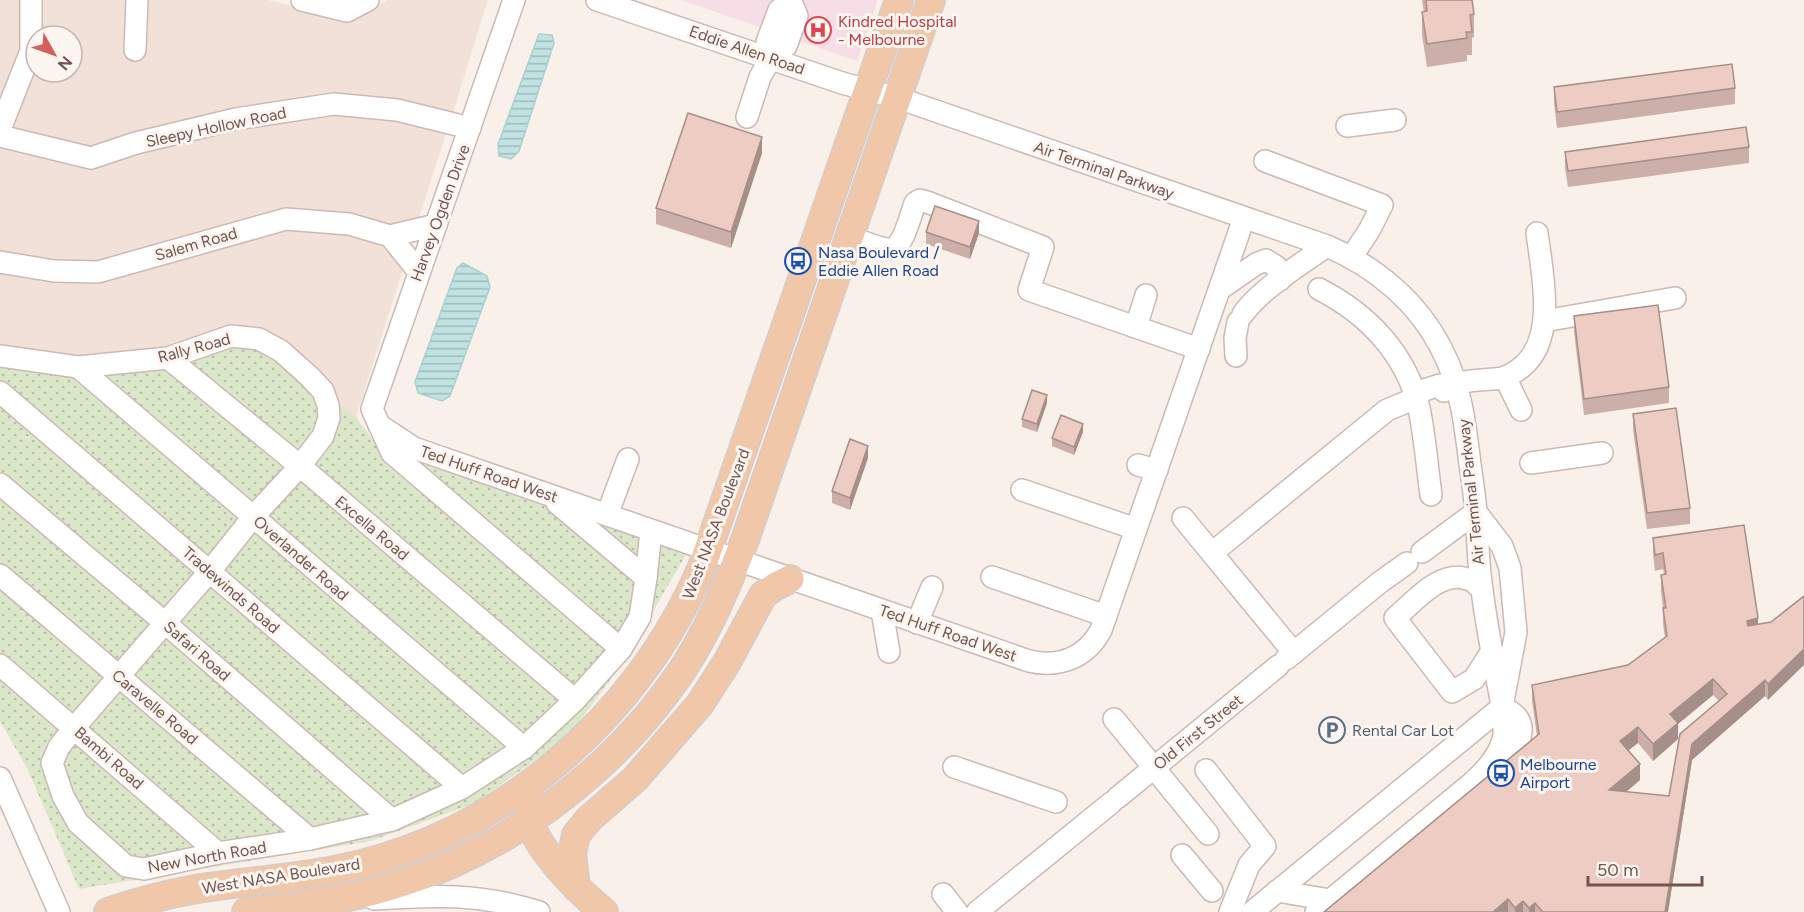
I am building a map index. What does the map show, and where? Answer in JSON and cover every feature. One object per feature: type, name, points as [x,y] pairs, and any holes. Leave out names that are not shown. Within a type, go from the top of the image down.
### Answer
[{"type":"main road","name":"West NASA Boulevard","points":[[108,912],[190,891],[337,870],[409,849],[453,830],[514,794],[553,766],[586,737],[631,687],[663,644],[688,598],[708,551],[899,0]]},
{"type":"main road","name":"West NASA Boulevard","points":[[246,912],[331,901],[399,884],[447,866],[487,846],[560,798],[631,734],[660,699],[698,644],[718,606],[737,561],[931,0]]},
{"type":"main road","points":[[576,887],[573,845],[582,826],[635,779],[670,741],[713,684],[763,596],[790,579]]},
{"type":"main road","points":[[586,737],[534,798],[529,820],[550,856],[576,887],[604,912]]},
{"type":"street","points":[[0,129],[31,51],[31,0]]},
{"type":"street","points":[[135,50],[137,0]]},
{"type":"street","points":[[302,0],[347,11],[368,0]]},
{"type":"street","name":"Harvey Ogden Drive","points":[[379,425],[372,410],[514,0]]},
{"type":"street","name":"Eddie Allen Road","points":[[604,1],[868,91],[897,98]]},
{"type":"street","points":[[747,117],[760,77],[771,58],[786,46],[796,16],[792,1]]},
{"type":"street","name":"Air Terminal Parkway","points":[[897,98],[1327,246],[1351,258],[1383,279],[1414,308],[1439,344],[1451,386],[1464,417],[1476,512],[1481,589],[1502,707],[1504,728],[1502,742],[1488,767],[1473,783],[1323,906]]},
{"type":"street","name":"Sleepy Hollow Road","points":[[0,136],[91,158],[136,143],[236,119],[334,104],[397,110],[470,128]]},
{"type":"street","points":[[1347,126],[1395,120]]},
{"type":"street","points":[[1265,160],[1382,205],[1351,258]]},
{"type":"street","points":[[849,237],[890,250],[901,242],[915,203],[920,200],[927,202],[1043,247],[1029,290],[1199,349]]},
{"type":"street","name":"Ted Huff Road West","points":[[379,425],[414,448],[1029,661],[1055,663],[1072,659],[1088,649],[1098,637],[1136,529],[1148,467],[1199,349],[1244,218]]},
{"type":"street","name":"Salem Road","points":[[0,261],[54,271],[98,272],[286,219],[349,224],[390,236],[436,225]]},
{"type":"street","points":[[1212,553],[1387,410],[1418,397],[1426,399],[1442,394],[1451,386],[1505,377],[1520,369],[1534,355],[1544,321],[1543,277],[1538,233]]},
{"type":"street","points":[[390,236],[419,272]]},
{"type":"street","points":[[1236,356],[1235,338],[1240,318],[1252,304],[1280,280],[1327,246]]},
{"type":"street","points":[[1220,289],[1256,264],[1266,260],[1277,267],[1280,280]]},
{"type":"street","points":[[1319,289],[1348,305],[1374,328],[1401,363],[1418,397],[1431,495]]},
{"type":"street","points":[[1136,327],[1146,295]]},
{"type":"street","points":[[1544,321],[1675,298]]},
{"type":"street","name":"Rally Road","points":[[0,356],[78,368],[168,358],[231,336],[259,339],[281,351],[323,391],[328,405],[329,418],[323,436]]},
{"type":"street","name":"Excella Road","points":[[168,358],[300,466],[575,700]]},
{"type":"street","name":"Overlander Road","points":[[78,368],[524,748]]},
{"type":"street","points":[[1505,377],[1521,410]]},
{"type":"street","name":"Tradewinds Road","points":[[0,392],[462,788]]},
{"type":"street","points":[[379,425],[392,453],[621,649]]},
{"type":"street","name":"New North Road","points":[[323,436],[300,466],[253,517],[210,571],[59,747],[52,763],[63,796],[78,824],[126,866],[144,869],[218,853],[310,839],[392,820],[462,788],[524,748],[575,700],[621,649],[640,617],[651,531]]},
{"type":"street","points":[[1531,463],[1602,453]]},
{"type":"street","points":[[607,515],[628,459]]},
{"type":"street","name":"Safari Road","points":[[0,484],[164,622],[392,820]]},
{"type":"street","points":[[1022,490],[1136,529]]},
{"type":"street","points":[[545,493],[646,578]]},
{"type":"street","points":[[1252,912],[1502,707],[1516,632],[1510,567],[1502,546],[1476,512]]},
{"type":"street","name":"Old First Street","points":[[977,912],[1379,583],[1476,512]]},
{"type":"street","points":[[1183,518],[1212,553],[1286,659]]},
{"type":"street","name":"Caravelle Road","points":[[0,575],[310,839]]},
{"type":"street","points":[[992,577],[1106,616]]},
{"type":"street","points":[[1481,589],[1471,580],[1456,577],[1443,579],[1395,618],[1452,692],[1474,679],[1492,651]]},
{"type":"street","points":[[917,623],[932,587]]},
{"type":"street","points":[[882,611],[889,652]]},
{"type":"street","name":"Bambi Road","points":[[0,665],[218,853]]},
{"type":"street","points":[[1114,719],[1208,834]]},
{"type":"street","points":[[954,767],[1056,802]]},
{"type":"street","points":[[1206,770],[1265,846],[1249,865],[1230,912]]},
{"type":"street","points":[[0,778],[59,912]]},
{"type":"street","points":[[1182,855],[1212,891]]},
{"type":"street","points":[[1277,891],[1323,906]]},
{"type":"street","points":[[943,894],[957,912]]},
{"type":"street","points":[[331,901],[460,896],[496,900],[539,912]]},
{"type":"shaded area","points":[[0,0],[22,0],[23,49],[0,106]]},
{"type":"shaded area","points":[[39,0],[129,0],[126,57],[142,60],[146,0],[268,0],[351,19],[388,0],[488,0],[452,115],[398,102],[90,149],[9,130],[27,84],[84,84],[84,24],[39,24]]},
{"type":"shaded area","name":"Kindred Hospital - Melbourne","points":[[681,0],[878,0],[857,61]]},
{"type":"shaded area","points":[[335,113],[396,118],[447,131],[418,221],[389,227],[349,215],[96,263],[54,263],[0,254],[0,145],[139,151],[238,127]]},
{"type":"shaded area","points":[[288,227],[348,232],[386,243],[404,266],[356,417],[326,396],[50,365],[0,356],[0,270],[55,279]]},
{"type":"green space","points":[[250,338],[356,417],[381,451],[502,487],[687,553],[624,661],[569,736],[475,803],[371,841],[79,889],[28,770],[0,721],[0,356],[50,365]]},
{"type":"water","points":[[539,34],[552,35],[554,43],[519,151],[511,159],[499,156],[498,144]]},
{"type":"water","points":[[463,263],[487,276],[490,287],[450,396],[442,401],[418,393],[415,382],[457,268]]},
{"type":"building","points":[[1426,0],[1472,0],[1474,14],[1470,15],[1472,32],[1466,32],[1467,38],[1427,44],[1422,12],[1427,11]]},
{"type":"building","points":[[1732,64],[1735,88],[1557,112],[1554,87]]},
{"type":"building","points":[[688,113],[762,137],[731,232],[656,208]]},
{"type":"building","points":[[1746,127],[1749,147],[1568,171],[1565,152]]},
{"type":"building","points":[[935,206],[979,221],[970,247],[926,232]]},
{"type":"building","points":[[1658,305],[1669,387],[1584,399],[1574,316]]},
{"type":"building","points":[[1032,390],[1047,395],[1037,424],[1022,419]]},
{"type":"building","points":[[1676,408],[1690,508],[1647,513],[1633,414]]},
{"type":"building","points":[[1061,415],[1083,424],[1074,447],[1052,438]]},
{"type":"building","points":[[850,439],[868,446],[850,498],[832,491]]},
{"type":"building","points":[[1744,525],[1758,618],[1747,621],[1748,626],[1771,622],[1804,596],[1804,649],[1768,684],[1765,680],[1692,744],[1665,912],[1543,912],[1535,903],[1529,908],[1523,901],[1515,908],[1508,899],[1493,912],[1324,912],[1539,734],[1532,685],[1628,665],[1667,636],[1661,575],[1666,574],[1663,553],[1655,555],[1653,538]],"holes":[[[1713,679],[1727,694],[1680,734],[1669,796],[1609,790],[1640,764],[1620,741],[1638,727],[1653,744],[1678,723],[1670,714]]]},
{"type":"place","name":"Kindred Hospital - Melbourne","points":[[818,30]]},
{"type":"place","name":"Nasa Boulevard / Eddie Allen Road","points":[[798,261]]},
{"type":"place","name":"Rental Car Lot","points":[[1332,730]]},
{"type":"place","name":"Melbourne Airport","points":[[1501,773]]}]
